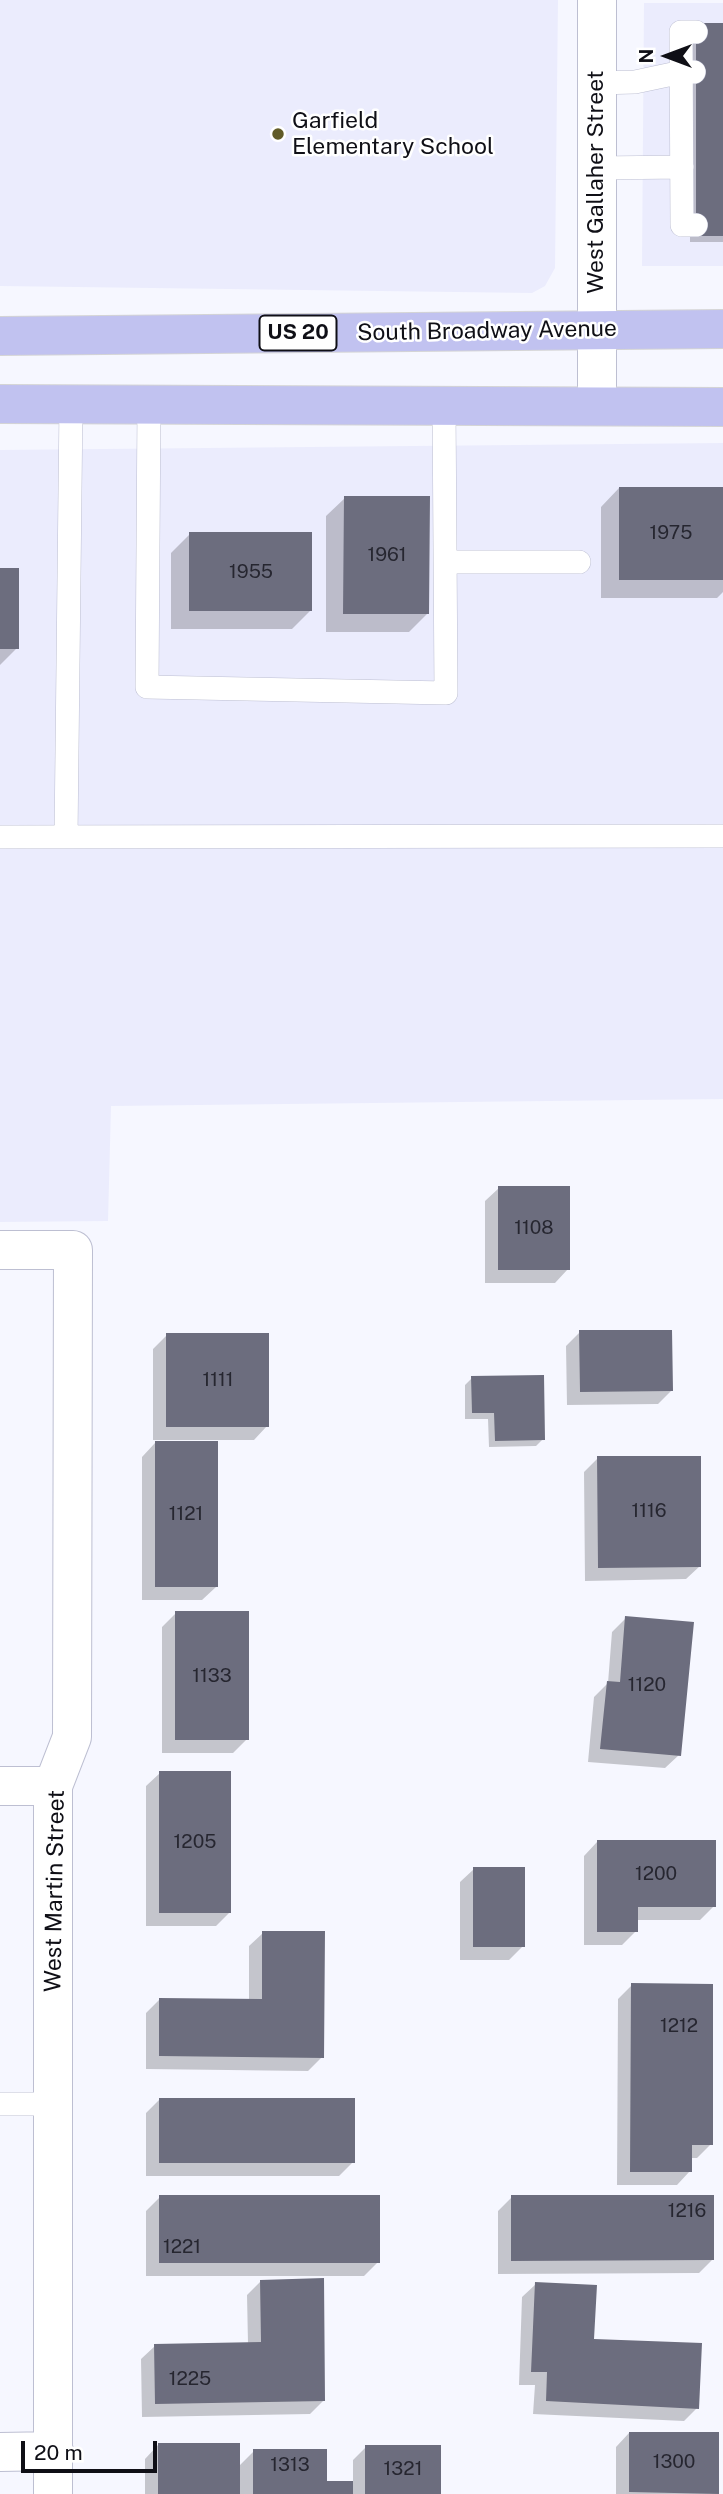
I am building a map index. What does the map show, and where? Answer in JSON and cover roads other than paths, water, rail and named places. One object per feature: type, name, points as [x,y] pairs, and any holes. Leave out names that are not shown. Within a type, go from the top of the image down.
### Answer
[{"type":"main road","name":"South Broadway Avenue","points":[[0,336],[723,329]]},
{"type":"main road","points":[[0,404],[723,407]]},
{"type":"street","name":"West Gallaher Street","points":[[597,0],[597,406]]},
{"type":"street","name":"West Martin Street","points":[[0,1250],[73,1250],[72,1737],[53,1786],[53,2494]]},
{"type":"street","points":[[0,1786],[53,1786]]},
{"type":"street","points":[[0,2452],[54,2451]]},
{"type":"lane","points":[[696,32],[681,32],[689,72],[687,181],[682,225],[696,225]]},
{"type":"lane","points":[[597,83],[635,82],[689,72]]},
{"type":"lane","points":[[597,167],[687,181]]},
{"type":"lane","points":[[66,837],[71,404]]},
{"type":"lane","points":[[149,404],[147,687],[446,693],[444,404]]},
{"type":"lane","points":[[447,562],[579,562]]},
{"type":"lane","points":[[0,837],[723,836]]},
{"type":"lane","points":[[0,2104],[53,2104]]},
{"type":"place","name":"Garfield Elementary School","points":[[278,134]]}]
